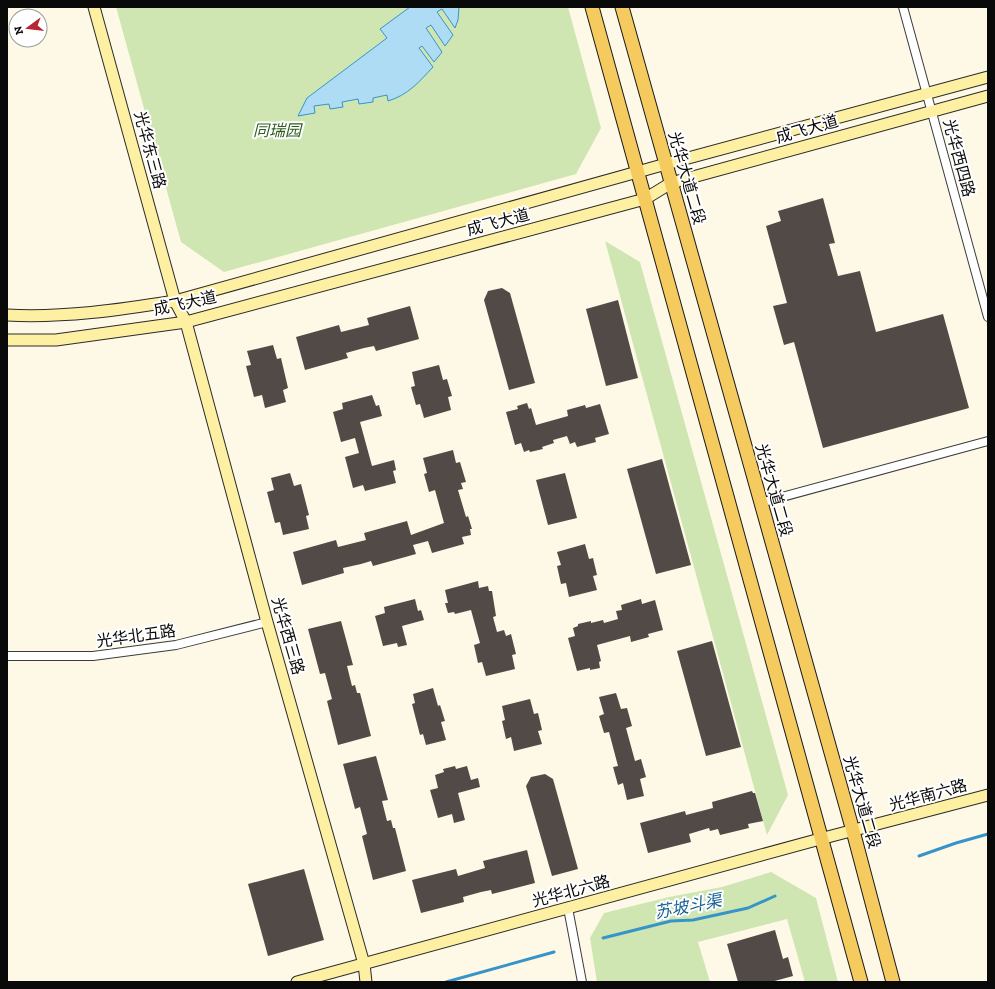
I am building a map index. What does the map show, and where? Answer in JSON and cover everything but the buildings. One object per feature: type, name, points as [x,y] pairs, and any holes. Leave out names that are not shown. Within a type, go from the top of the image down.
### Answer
[{"type":"main road","name":"光华东三路","points":[[94,7],[175,301]]},
{"type":"main road","points":[[592,7],[820,839],[861,982]]},
{"type":"main road","name":"光华大道二段","points":[[622,7],[853,831],[893,982]]},
{"type":"main road","name":"成飞大道","points":[[7,315],[47,316],[118,310],[175,301],[666,164],[988,77]]},
{"type":"main road","name":"成飞大道","points":[[7,340],[56,340],[186,322],[645,199],[671,183],[988,96]]},
{"type":"main road","name":"光华西三路","points":[[175,301],[186,322],[267,622],[364,964],[366,982]]},
{"type":"main road","name":"光华南六路","points":[[853,831],[988,795]]},
{"type":"main road","name":"光华北六路","points":[[297,982],[853,831]]},
{"type":"street","name":"光华西四路","points":[[903,7],[988,317]]},
{"type":"street","points":[[760,503],[988,441]]},
{"type":"street","name":"光华北五路","points":[[7,656],[92,656],[108,654],[176,645],[267,622]]},
{"type":"street","points":[[568,908],[582,982]]},
{"type":"green space","name":"同瑞园","points":[[116,7],[568,7],[601,128],[576,174],[224,272],[181,242]]},
{"type":"green space","points":[[605,241],[640,262],[788,795],[767,835]]},
{"type":"green space","points":[[771,872],[816,898],[838,982],[805,982],[787,919],[698,942],[710,982],[597,982],[590,938],[604,913],[669,897],[722,887]]},
{"type":"water","points":[[410,7],[459,7],[458,20],[455,28],[442,9],[437,12],[453,35],[445,46],[431,25],[426,28],[442,52],[434,62],[422,46],[419,48],[433,67],[418,83],[402,95],[388,101],[387,95],[373,98],[373,102],[359,104],[358,99],[342,102],[343,107],[330,109],[329,104],[314,106],[315,113],[298,116],[307,98],[387,38],[380,29]]},
{"type":"waterway","name":"苏坡斗渠","points":[[919,856],[988,834]]},
{"type":"waterway","name":"苏坡斗渠","points":[[603,938],[671,921],[693,920],[748,908],[775,896]]},
{"type":"waterway","name":"苏坡斗渠","points":[[446,982],[554,952]]}]
